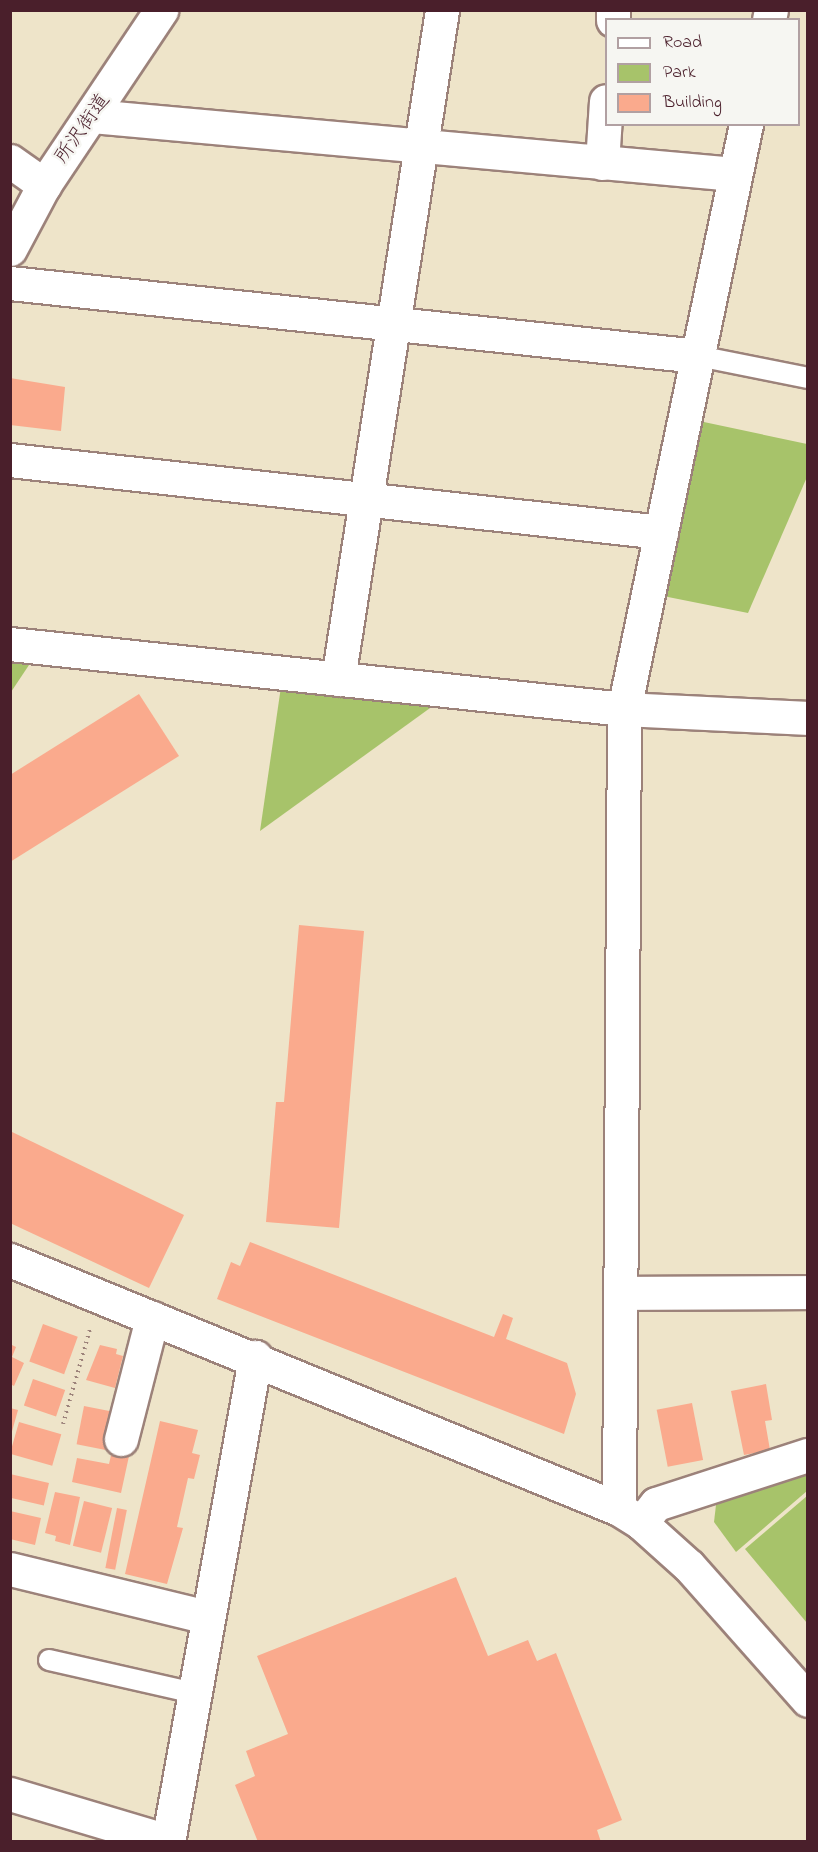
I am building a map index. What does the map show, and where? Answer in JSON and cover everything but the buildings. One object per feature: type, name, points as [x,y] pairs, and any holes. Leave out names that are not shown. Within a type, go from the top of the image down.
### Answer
[{"type":"street","name":"所沢街道","points":[[10,249],[44,185],[161,10]]},
{"type":"street","points":[[338,679],[442,10]]},
{"type":"street","points":[[92,116],[421,148],[734,174]]},
{"type":"street","points":[[602,164],[605,117]]},
{"type":"street","points":[[630,1516],[620,1293],[624,709],[746,126]]},
{"type":"street","points":[[10,161],[44,185]]},
{"type":"street","points":[[10,284],[393,326],[698,356]]},
{"type":"street","points":[[10,460],[661,532]]},
{"type":"street","points":[[10,644],[624,709],[807,718]]},
{"type":"street","points":[[10,1260],[255,1357],[630,1516],[689,1566],[807,1700]]},
{"type":"street","points":[[620,1293],[807,1292]]},
{"type":"street","points":[[121,1439],[152,1318]]},
{"type":"street","points":[[10,1794],[168,1841],[255,1357]]},
{"type":"street","points":[[630,1516],[656,1504],[807,1455]]},
{"type":"street","points":[[10,1569],[207,1617]]},
{"type":"lane","points":[[698,356],[807,378]]},
{"type":"lane","points":[[49,1660],[194,1693]]},
{"type":"path","points":[[63,1424],[100,1296]]},
{"type":"green space","points":[[685,418],[807,444],[807,477],[748,613],[648,593]]},
{"type":"green space","points":[[11,644],[41,647],[11,692]]},
{"type":"green space","points":[[283,673],[455,690],[260,831]]},
{"type":"green space","points":[[807,1470],[807,1491],[736,1552],[714,1522],[716,1505]]},
{"type":"green space","points":[[807,1496],[807,1623],[745,1549]]}]
